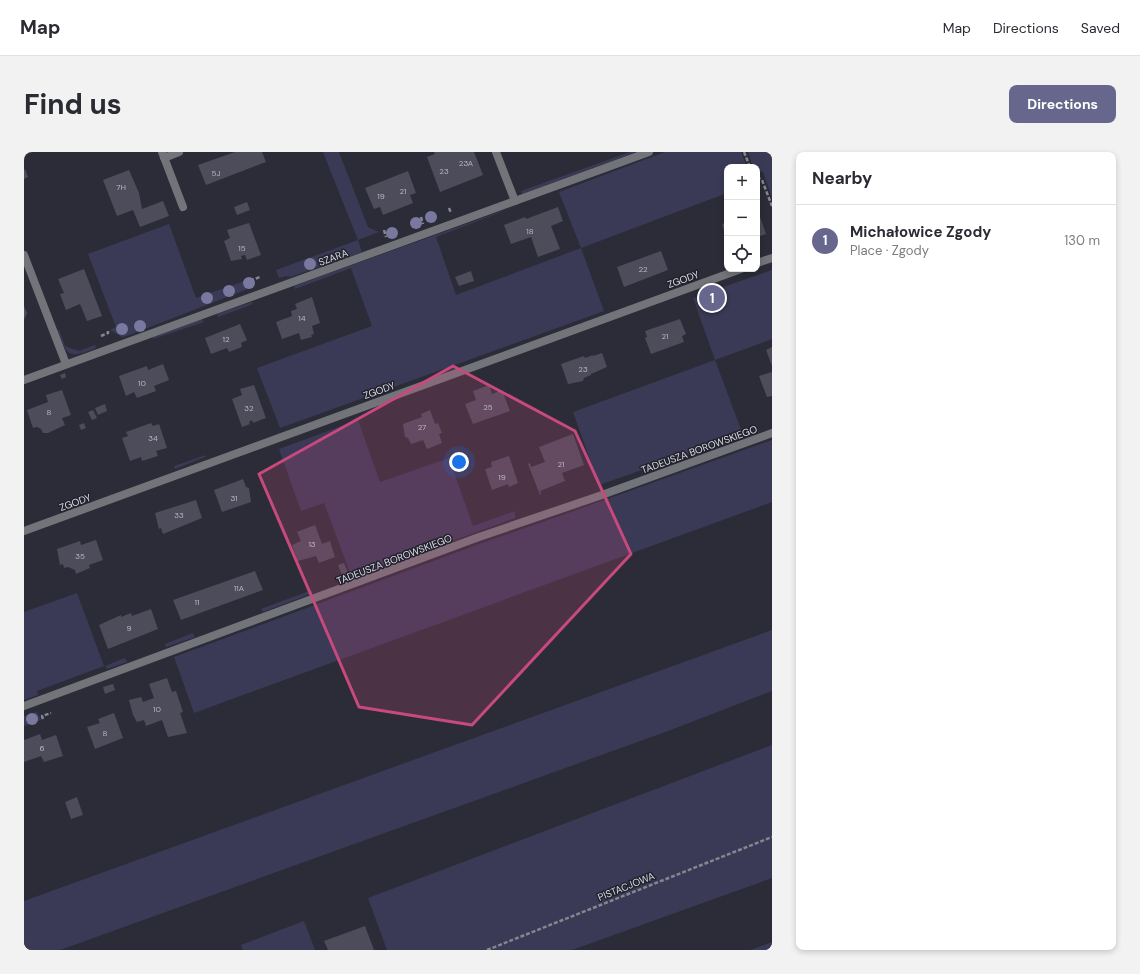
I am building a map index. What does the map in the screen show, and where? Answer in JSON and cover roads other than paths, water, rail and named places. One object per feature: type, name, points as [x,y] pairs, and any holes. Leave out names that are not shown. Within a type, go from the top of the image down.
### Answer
[{"type":"street","points":[[179,152],[163,155],[183,207]]},
{"type":"street","points":[[496,152],[515,201]]},
{"type":"street","name":"SZARA","points":[[24,380],[649,152]]},
{"type":"street","points":[[24,255],[66,364]]},
{"type":"street","points":[[760,262],[772,258]]},
{"type":"street","name":"ZGODY","points":[[24,531],[733,272]]},
{"type":"street","name":"TADEUSZA BOROWSKIEGO","points":[[24,706],[493,532],[599,496],[772,433]]},
{"type":"place","name":"Michałowice Zgody","points":[[712,298]]}]
